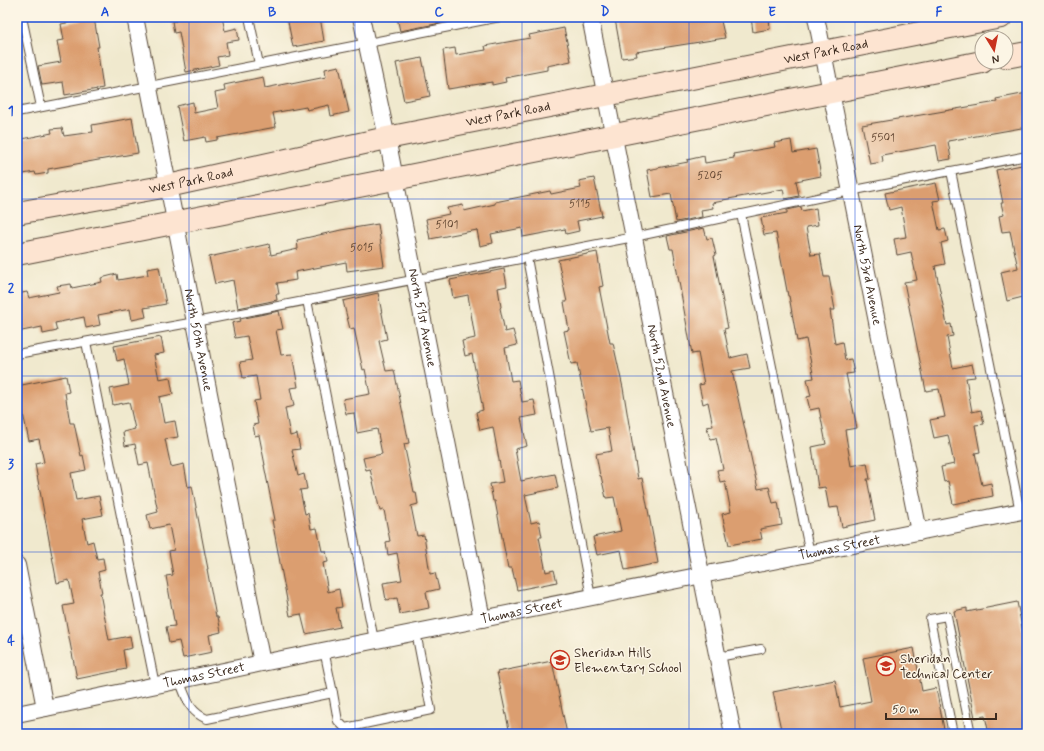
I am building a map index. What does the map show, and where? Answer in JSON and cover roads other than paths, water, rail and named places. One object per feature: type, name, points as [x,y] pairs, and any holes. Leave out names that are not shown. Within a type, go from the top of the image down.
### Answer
[{"type":"street","name":"North 50th Avenue","points":[[135,17],[262,663]]},
{"type":"street","name":"North 51st Avenue","points":[[361,17],[387,138],[482,619]]},
{"type":"street","name":"North 52nd Avenue","points":[[590,17],[733,734]]},
{"type":"street","name":"North 53rd Avenue","points":[[816,17],[919,532]]},
{"type":"street","name":"West Park Road","points":[[17,213],[168,186],[387,138],[1001,17]]},
{"type":"street","points":[[1014,55],[1027,53]]},
{"type":"street","points":[[17,254],[974,64]]},
{"type":"street","name":"Thomas Street","points":[[17,714],[324,650],[1024,511]]},
{"type":"street","points":[[17,565],[45,708]]},
{"type":"lane","points":[[22,17],[41,108]]},
{"type":"lane","points":[[249,17],[259,64]]},
{"type":"lane","points":[[17,112],[367,43],[476,19],[500,17]]},
{"type":"lane","points":[[17,354],[415,280],[634,237],[850,191],[1027,156]]},
{"type":"lane","points":[[951,171],[1024,511]]},
{"type":"lane","points":[[741,214],[810,554]]},
{"type":"lane","points":[[527,258],[591,597]]},
{"type":"lane","points":[[307,300],[374,640]]},
{"type":"lane","points":[[86,342],[155,685]]},
{"type":"lane","points":[[952,734],[930,619],[947,616],[971,734]]},
{"type":"lane","points":[[324,650],[338,721],[345,728],[431,710],[416,632]]},
{"type":"lane","points":[[718,657],[761,649]]},
{"type":"lane","points":[[179,680],[191,708],[198,716],[207,719],[333,694]]},
{"type":"place","name":"Sheridan Hills Elementary School","points":[[560,660]]},
{"type":"place","name":"Sheridan Technical Center","points":[[886,666]]}]
